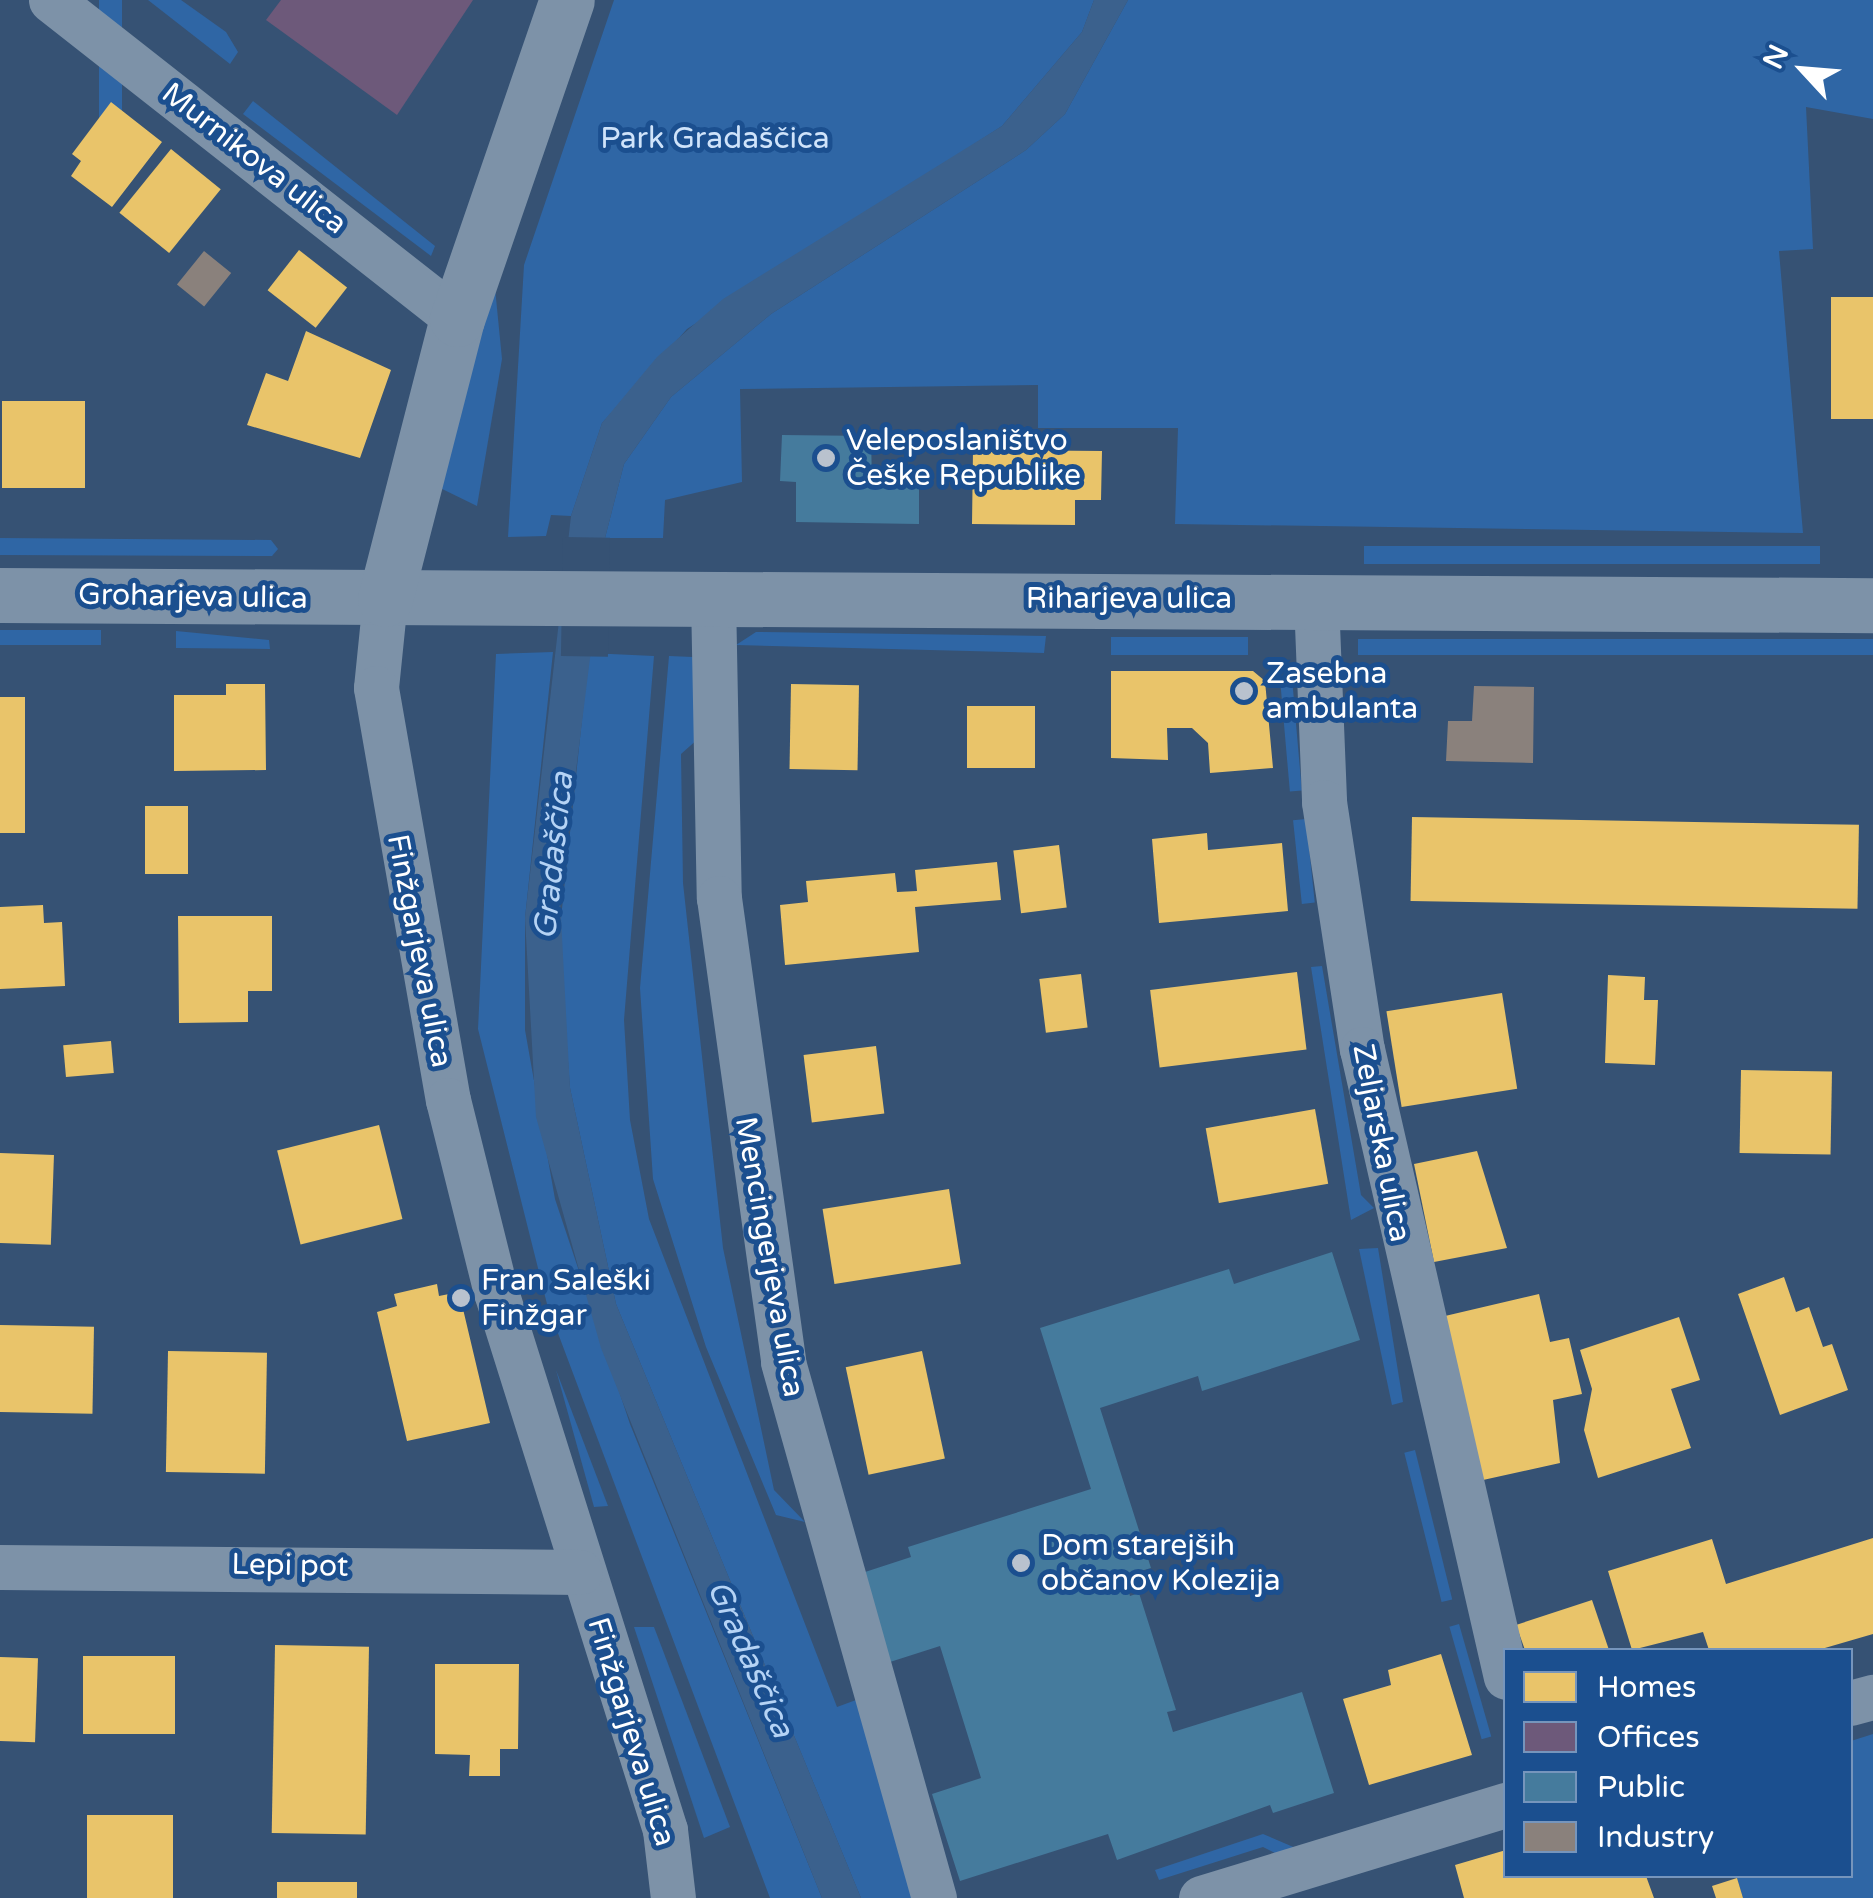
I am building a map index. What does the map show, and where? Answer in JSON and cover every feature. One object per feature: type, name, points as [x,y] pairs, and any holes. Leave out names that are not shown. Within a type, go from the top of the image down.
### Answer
[{"type":"street","name":"Murnikova ulica","points":[[51,0],[456,319]]},
{"type":"street","name":"Finžgarjeva ulica","points":[[567,0],[456,319],[385,599],[376,688],[433,1031],[496,1292],[580,1572],[665,1830],[673,1898]]},
{"type":"street","name":"Groharjeva ulica","points":[[0,595],[385,599]]},
{"type":"street","name":"Riharjeva ulica","points":[[385,599],[502,595],[1873,605]]},
{"type":"street","name":"Mencingerjeva ulica","points":[[713,597],[719,898],[783,1362],[934,1898]]},
{"type":"street","name":"Zeljarska ulica","points":[[1316,600],[1324,802],[1362,1049],[1503,1664]]},
{"type":"street","name":"Lepi pot","points":[[0,1567],[580,1572]]},
{"type":"street","points":[[1201,1898],[1503,1806]]},
{"type":"green space","points":[[99,0],[122,0],[122,139],[99,139]]},
{"type":"green space","points":[[148,0],[181,0],[226,32],[238,52],[230,64]]},
{"type":"green space","name":"Park Gradaščica","points":[[614,0],[1094,0],[1082,32],[1002,126],[687,329],[602,423],[571,516],[551,515],[546,536],[508,537],[524,265]]},
{"type":"green space","points":[[1128,0],[1873,0],[1873,119],[1806,107],[1813,249],[1779,251],[1803,533],[1175,524],[1178,428],[1038,428],[1038,385],[740,389],[742,482],[665,500],[663,538],[605,538],[624,464],[671,397],[771,314],[1026,150],[1065,114]]},
{"type":"green space","points":[[253,101],[435,246],[431,256],[243,114]]},
{"type":"green space","points":[[494,278],[502,359],[477,506],[436,486]]},
{"type":"green space","points":[[0,538],[271,540],[278,549],[272,556],[0,555]]},
{"type":"green space","points":[[1364,546],[1820,546],[1820,564],[1364,564]]},
{"type":"green space","points":[[0,630],[101,630],[101,645],[0,645]]},
{"type":"green space","points":[[176,631],[269,640],[270,649],[176,648]]},
{"type":"green space","points":[[756,632],[1046,636],[1044,653],[736,645]]},
{"type":"green space","points":[[1111,637],[1248,637],[1248,655],[1111,655]]},
{"type":"green space","points":[[1358,639],[1873,639],[1873,655],[1358,655]]},
{"type":"green space","points":[[553,652],[525,918],[525,1030],[555,1199],[630,1424],[822,1898],[770,1898],[547,1304],[478,1029],[496,654]]},
{"type":"green space","points":[[589,653],[654,656],[624,1020],[630,1120],[649,1219],[837,1707],[856,1700],[915,1898],[861,1898],[616,1304],[570,1088],[559,937]]},
{"type":"green space","points":[[669,656],[693,657],[699,738],[681,754],[683,883],[723,1248],[774,1490],[805,1522],[776,1515],[706,1347],[653,1179],[640,988]]},
{"type":"green space","points":[[1292,678],[1302,791],[1290,792],[1280,679]]},
{"type":"green space","points":[[1306,819],[1315,903],[1302,904],[1293,820]]},
{"type":"green space","points":[[1322,966],[1361,1195],[1374,1208],[1351,1220],[1311,967]]},
{"type":"green space","points":[[1378,1248],[1403,1402],[1392,1405],[1359,1249]]},
{"type":"green space","points":[[556,1370],[608,1506],[594,1507]]},
{"type":"green space","points":[[1415,1450],[1452,1599],[1442,1602],[1404,1453]]},
{"type":"green space","points":[[1459,1624],[1491,1736],[1482,1739],[1449,1627]]},
{"type":"green space","points":[[634,1627],[654,1627],[730,1827],[704,1838]]},
{"type":"green space","points":[[1873,1734],[1873,1898],[1743,1898],[1737,1878],[1853,1878],[1853,1740]]},
{"type":"green space","points":[[1263,1834],[1298,1849],[1281,1856],[1263,1847],[1159,1880],[1155,1870]]},
{"type":"water","name":"Gradaščica","points":[[1094,0],[1128,0],[1065,114],[1026,150],[771,314],[671,397],[624,464],[605,538],[560,899],[570,1088],[616,1304],[861,1898],[822,1898],[601,1348],[536,1117],[525,918],[571,516],[602,423],[657,357],[723,299],[1002,126],[1082,32]]},
{"type":"pier","points":[[563,537],[610,538],[608,657],[561,656]]},
{"type":"building: Homes","points":[[111,102],[162,142],[112,207],[71,176],[81,161],[72,154]]},
{"type":"building: Homes","points":[[171,149],[221,189],[169,253],[119,213]]},
{"type":"building: Homes","points":[[299,250],[347,288],[316,328],[268,290]]},
{"type":"building: Homes","points":[[1831,297],[1873,297],[1873,419],[1831,419]]},
{"type":"building: Homes","points":[[306,331],[391,370],[360,458],[247,425],[266,373],[288,381]]},
{"type":"building: Homes","points":[[2,401],[85,401],[85,488],[2,488]]},
{"type":"building: Homes","points":[[973,450],[1102,451],[1101,500],[1075,500],[1075,525],[972,524]]},
{"type":"building: Homes","points":[[1111,671],[1253,671],[1265,681],[1273,768],[1210,773],[1208,743],[1192,728],[1167,728],[1168,760],[1111,758]]},
{"type":"building: Homes","points":[[226,684],[265,684],[266,770],[174,771],[174,695],[226,695]]},
{"type":"building: Homes","points":[[791,684],[859,685],[858,770],[790,769]]},
{"type":"building: Homes","points":[[0,697],[25,697],[25,833],[0,833]]},
{"type":"building: Homes","points":[[967,706],[1035,706],[1035,768],[967,768]]},
{"type":"building: Homes","points":[[145,806],[188,806],[188,874],[145,874]]},
{"type":"building: Homes","points":[[1412,817],[1859,825],[1857,909],[1411,901]]},
{"type":"building: Homes","points":[[1207,833],[1208,850],[1282,843],[1288,911],[1159,923],[1152,839]]},
{"type":"building: Homes","points":[[1059,845],[1067,908],[1021,913],[1013,851]]},
{"type":"building: Homes","points":[[997,862],[1001,900],[915,907],[919,952],[785,965],[780,905],[808,902],[806,881],[895,873],[897,892],[917,891],[915,870]]},
{"type":"building: Homes","points":[[43,905],[44,923],[62,922],[65,986],[0,989],[0,907]]},
{"type":"building: Homes","points":[[178,916],[272,916],[272,991],[248,991],[248,1022],[179,1023]]},
{"type":"building: Homes","points":[[1297,972],[1307,1049],[1160,1067],[1150,990]]},
{"type":"building: Homes","points":[[1081,974],[1088,1028],[1046,1033],[1039,979]]},
{"type":"building: Homes","points":[[1608,975],[1645,977],[1644,1000],[1658,1000],[1655,1065],[1605,1063]]},
{"type":"building: Homes","points":[[1502,993],[1517,1089],[1402,1107],[1386,1011]]},
{"type":"building: Homes","points":[[111,1041],[114,1073],[66,1077],[63,1045]]},
{"type":"building: Homes","points":[[876,1046],[884,1113],[812,1122],[804,1055]]},
{"type":"building: Homes","points":[[1741,1070],[1832,1072],[1831,1155],[1740,1153]]},
{"type":"building: Homes","points":[[1315,1109],[1328,1184],[1219,1203],[1206,1128]]},
{"type":"building: Homes","points":[[379,1125],[402,1219],[301,1245],[277,1150]]},
{"type":"building: Homes","points":[[1477,1151],[1507,1248],[1434,1262],[1414,1164]]},
{"type":"building: Homes","points":[[0,1153],[54,1155],[51,1245],[0,1243]]},
{"type":"building: Homes","points":[[949,1189],[961,1264],[834,1284],[823,1209]]},
{"type":"building: Homes","points":[[1784,1277],[1796,1312],[1809,1307],[1823,1347],[1832,1344],[1848,1390],[1780,1415],[1738,1294]]},
{"type":"building: Homes","points":[[437,1284],[439,1296],[459,1292],[490,1423],[407,1441],[377,1312],[397,1306],[394,1294]]},
{"type":"building: Homes","points":[[1539,1294],[1550,1342],[1569,1338],[1582,1394],[1553,1400],[1560,1463],[1483,1480],[1445,1316]]},
{"type":"building: Homes","points":[[1679,1317],[1700,1380],[1671,1389],[1691,1448],[1598,1478],[1584,1430],[1592,1389],[1580,1350]]},
{"type":"building: Homes","points":[[0,1325],[94,1327],[92,1414],[0,1412]]},
{"type":"building: Homes","points":[[168,1351],[267,1353],[265,1474],[166,1472]]},
{"type":"building: Homes","points":[[922,1351],[945,1459],[869,1475],[846,1367]]},
{"type":"building: Homes","points":[[1873,1538],[1873,1634],[1825,1648],[1708,1648],[1703,1632],[1631,1648],[1608,1571],[1712,1539],[1726,1584]]},
{"type":"building: Homes","points":[[1592,1600],[1608,1648],[1524,1648],[1516,1625]]},
{"type":"building: Homes","points":[[275,1645],[369,1647],[366,1835],[272,1833]]},
{"type":"building: Homes","points":[[1441,1654],[1472,1755],[1369,1785],[1343,1699],[1391,1685],[1388,1670]]},
{"type":"building: Homes","points":[[83,1656],[175,1656],[175,1734],[83,1734]]},
{"type":"building: Homes","points":[[0,1657],[38,1658],[35,1742],[0,1741]]},
{"type":"building: Homes","points":[[435,1664],[519,1664],[518,1749],[500,1749],[500,1776],[469,1776],[470,1755],[435,1754]]},
{"type":"building: Homes","points":[[87,1815],[173,1815],[173,1898],[87,1898]]},
{"type":"building: Homes","points":[[1503,1851],[1503,1878],[1647,1878],[1654,1898],[1464,1898],[1455,1865]]},
{"type":"building: Homes","points":[[1737,1878],[1743,1898],[1716,1898],[1712,1886]]},
{"type":"building: Homes","points":[[277,1882],[357,1882],[357,1898],[277,1898]]},
{"type":"building: Offices","points":[[281,0],[473,0],[397,115],[266,20]]},
{"type":"building: Public","name":"Veleposlaništvo Češke Republike","points":[[782,435],[871,436],[872,483],[919,483],[919,524],[796,522],[796,482],[780,481]]},
{"type":"building: Public","name":"Dom starejših občanov Kolezija","points":[[1332,1252],[1360,1340],[1202,1391],[1198,1376],[1100,1408],[1151,1568],[1124,1576],[1130,1596],[1139,1593],[1176,1710],[1167,1712],[1173,1732],[1302,1692],[1334,1793],[1273,1813],[1270,1805],[1117,1860],[1108,1834],[960,1881],[932,1794],[981,1778],[940,1646],[890,1662],[862,1573],[911,1557],[908,1547],[1091,1489],[1040,1328],[1229,1269],[1234,1284]]},
{"type":"building: Industry","points":[[204,251],[231,273],[204,306],[177,284]]},
{"type":"building: Industry","points":[[1474,686],[1534,687],[1533,763],[1446,761],[1448,721],[1472,721]]},
{"type":"place","name":"Veleposlaništvo Češke Republike","points":[[826,458]]},
{"type":"place","name":"Zasebna ambulanta","points":[[1244,691]]},
{"type":"place","name":"Fran Saleški Finžgar","points":[[461,1298]]},
{"type":"place","name":"Dom starejših občanov Kolezija","points":[[1021,1563]]}]
